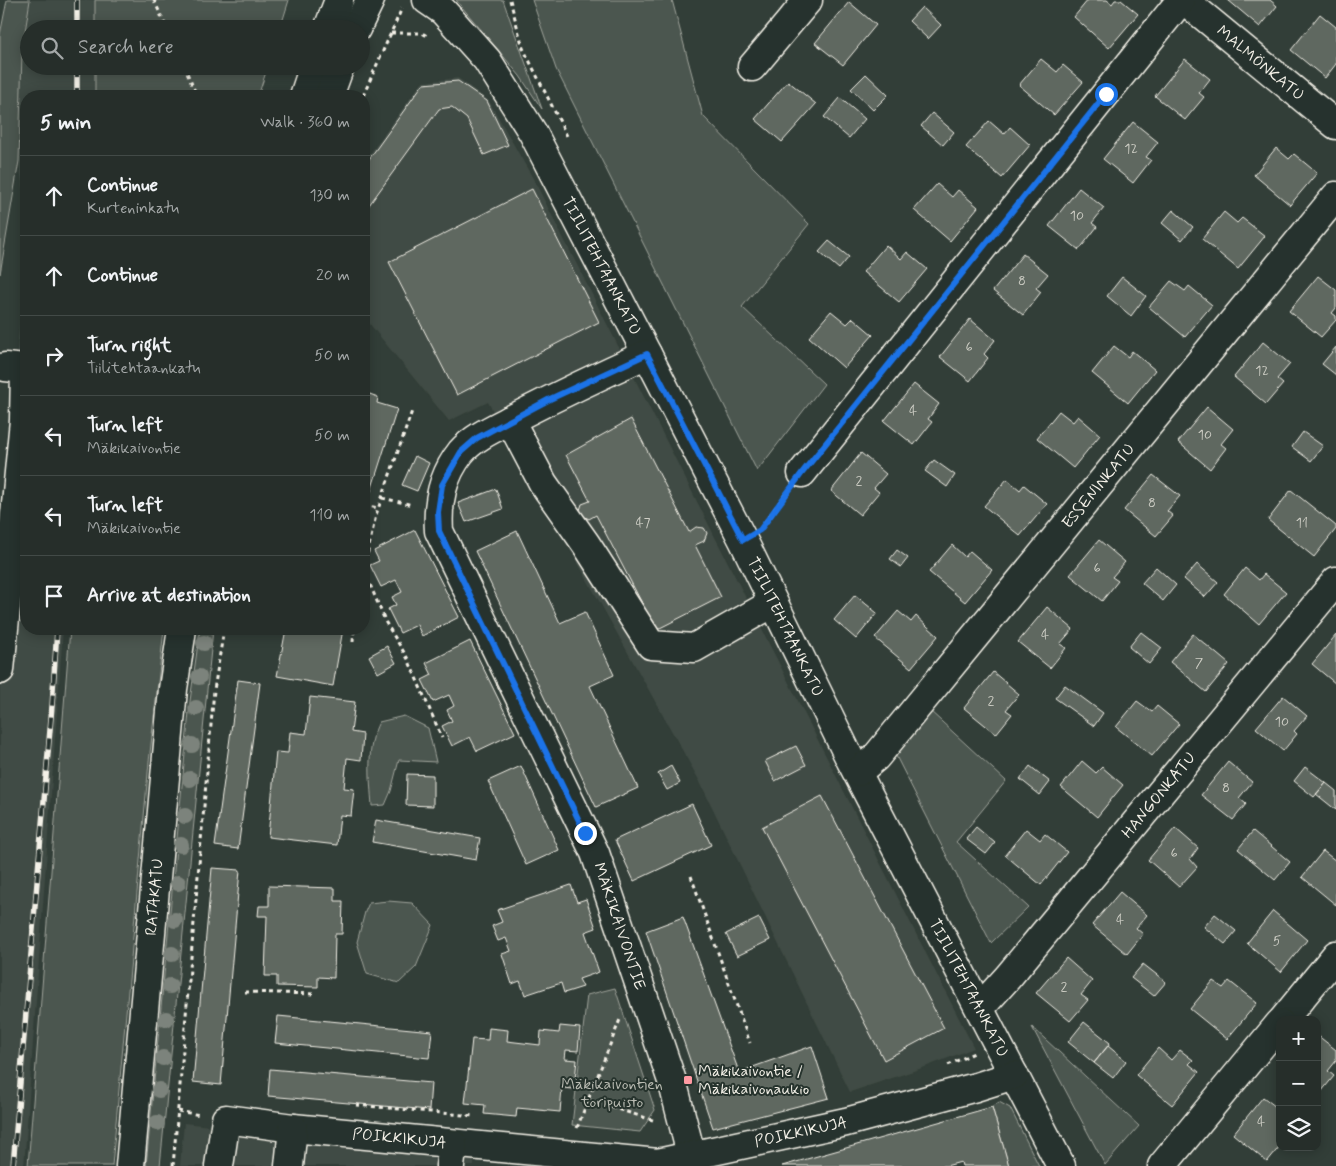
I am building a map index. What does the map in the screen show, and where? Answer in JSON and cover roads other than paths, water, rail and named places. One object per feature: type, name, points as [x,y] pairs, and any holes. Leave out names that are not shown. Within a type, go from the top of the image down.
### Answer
[{"type":"street","points":[[331,20],[339,0]]},
{"type":"street","points":[[360,20],[370,0]]},
{"type":"street","name":"TIILITEHTAANKATU","points":[[427,0],[443,10],[487,60],[533,133],[743,540],[858,772],[1061,1166]]},
{"type":"street","points":[[752,67],[808,0]]},
{"type":"street","points":[[802,473],[1183,0]]},
{"type":"street","name":"MALMÖNKATU","points":[[1183,0],[1336,125]]},
{"type":"street","points":[[306,90],[311,75]]},
{"type":"street","points":[[331,90],[337,75]]},
{"type":"street","name":"ESSENINKATU","points":[[858,772],[876,757],[1336,196]]},
{"type":"street","name":"MÄKIKAIVONTIE","points":[[647,354],[550,399],[477,438],[461,452],[442,485],[438,512],[439,531],[595,853],[673,1084],[693,1161]]},
{"type":"street","points":[[5,367],[20,368]]},
{"type":"street","points":[[510,420],[543,484],[586,544],[651,645],[694,648],[773,603]]},
{"type":"street","points":[[0,670],[20,462]]},
{"type":"street","name":"HANGONKATU","points":[[980,1008],[1008,977],[1336,581]]},
{"type":"street","name":"RATAKATU","points":[[130,1166],[172,699],[181,635]]},
{"type":"street","points":[[1285,1016],[1336,954]]},
{"type":"street","points":[[1162,1166],[1276,1028]]},
{"type":"street","name":"POIKKIKUJA","points":[[219,1166],[226,1119],[293,1128],[452,1155],[658,1163],[693,1161],[976,1088],[1014,1076]]},
{"type":"street","points":[[289,1166],[293,1128]]},
{"type":"railway","points":[[77,0],[77,20]]},
{"type":"railway","points":[[77,75],[77,90]]},
{"type":"railway","points":[[13,1166],[57,635]]},
{"type":"place","name":"Mäkikaivontie / Mäkikaivonaukio","points":[[688,1080]]},
{"type":"park label","name":"Mäkikaivontien toripuisto","points":[[612,1093]]}]
